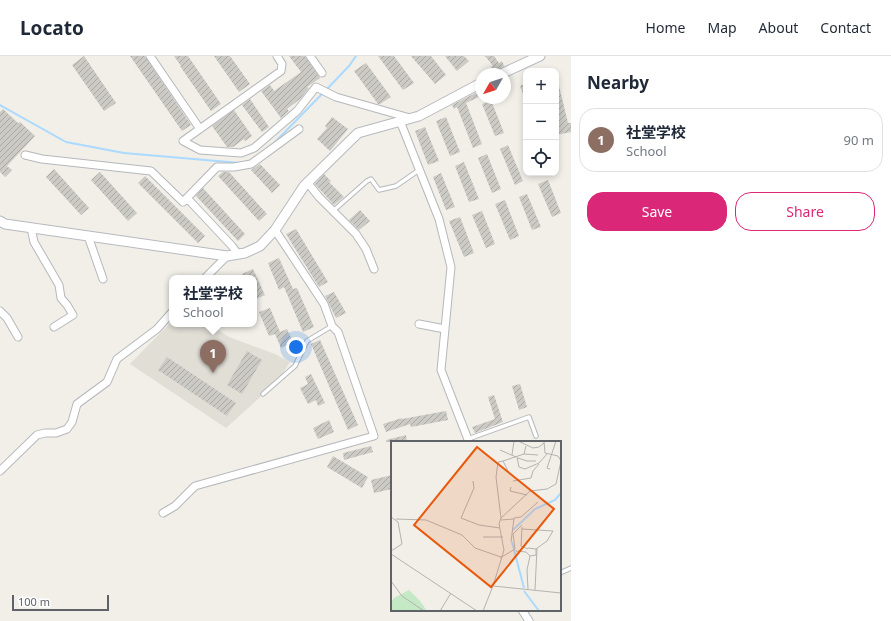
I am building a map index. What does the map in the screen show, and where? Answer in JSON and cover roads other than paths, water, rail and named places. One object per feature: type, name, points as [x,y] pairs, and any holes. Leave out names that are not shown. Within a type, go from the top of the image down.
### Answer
[{"type":"street","points":[[150,56],[200,129]]},
{"type":"street","points":[[277,56],[282,64],[281,71],[183,141],[200,150],[241,153],[254,148],[291,116],[316,87],[332,94],[410,118]]},
{"type":"street","points":[[310,56],[322,73]]},
{"type":"street","points":[[511,69],[540,56]]},
{"type":"street","points":[[0,221],[5,224],[227,256],[245,253],[260,246],[275,230],[307,182],[358,133],[419,116],[475,86]]},
{"type":"street","points":[[400,121],[438,219],[451,267],[441,370],[469,441]]},
{"type":"street","points":[[25,155],[42,159],[151,171],[183,202],[217,167],[234,168],[251,164],[299,129]]},
{"type":"street","points":[[307,182],[318,197],[356,234],[366,249],[374,269]]},
{"type":"street","points":[[186,198],[238,254]]},
{"type":"street","points":[[32,228],[34,242],[59,285],[61,298],[73,315],[54,327]]},
{"type":"street","points":[[164,513],[175,506],[195,486],[374,436],[338,332],[332,326],[324,304],[275,230]]},
{"type":"street","points":[[88,236],[103,279]]},
{"type":"street","points":[[208,275],[227,256]]},
{"type":"street","points":[[0,311],[7,318],[18,337]]},
{"type":"street","points":[[0,471],[37,436],[45,433],[56,433],[67,429],[72,422],[77,404],[107,382],[116,359],[157,329],[169,315]]},
{"type":"street","points":[[419,324],[445,329]]},
{"type":"street","points":[[523,611],[529,621]]},
{"type":"lane","points":[[333,211],[366,181],[371,179],[379,190],[396,186],[419,170]]},
{"type":"lane","points":[[263,394],[295,366],[307,341],[332,326]]},
{"type":"lane","points":[[469,441],[529,417],[536,436]]},
{"type":"lane","points":[[561,573],[571,568]]},
{"type":"waterway","points":[[327,89],[349,66],[356,56]]},
{"type":"waterway","points":[[275,142],[324,92]]},
{"type":"waterway","points":[[0,105],[66,142],[124,153],[240,163]]},
{"type":"place","name":"社堂学校","points":[[213,373]]}]
